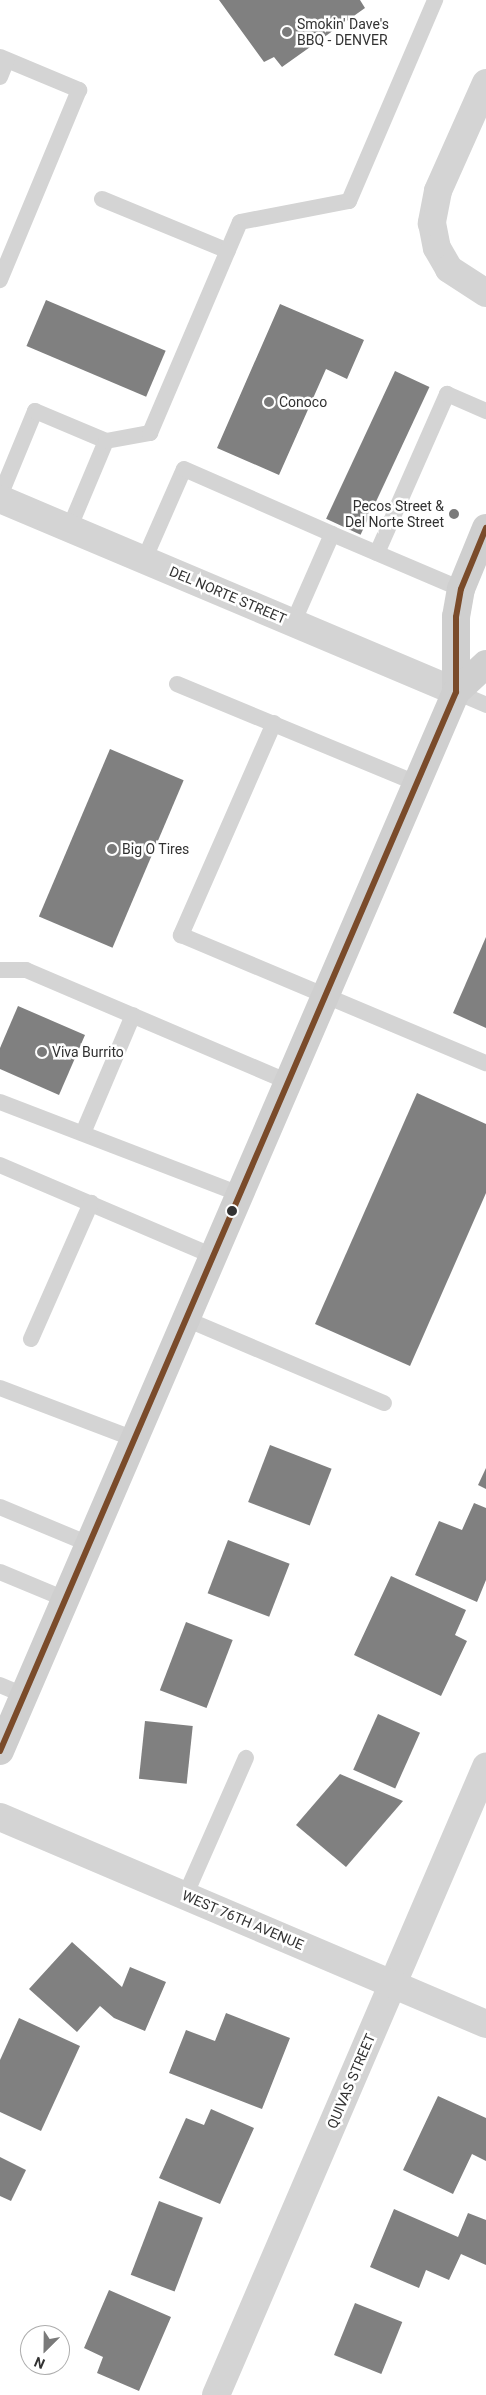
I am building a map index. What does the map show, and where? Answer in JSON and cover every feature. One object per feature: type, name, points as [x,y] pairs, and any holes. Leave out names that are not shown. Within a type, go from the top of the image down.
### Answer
[{"type":"main road","points":[[456,692],[456,617],[461,589],[486,528]]},
{"type":"main road","points":[[0,1751],[12,1690],[65,1599],[456,692],[486,664]]},
{"type":"street","points":[[486,83],[438,191],[432,223],[436,248],[449,269],[486,294]]},
{"type":"street","name":"DEL NORTE STREET","points":[[0,498],[69,529],[456,692]]},
{"type":"street","name":"QUIVAS STREET","points":[[216,2395],[486,1768]]},
{"type":"street","name":"WEST 76TH AVENUE","points":[[0,1817],[486,2024]]},
{"type":"lane","points":[[0,498],[35,411],[106,441],[150,433],[240,222],[349,201],[435,0]]},
{"type":"lane","points":[[0,77],[3,58],[79,90],[0,280]]},
{"type":"lane","points":[[102,199],[228,251]]},
{"type":"lane","points":[[377,553],[447,394],[486,411]]},
{"type":"lane","points":[[69,529],[106,441]]},
{"type":"lane","points":[[144,560],[184,469],[461,589]]},
{"type":"lane","points":[[293,623],[332,534]]},
{"type":"lane","points":[[177,684],[416,783]]},
{"type":"lane","points":[[456,692],[486,704]]},
{"type":"lane","points":[[274,724],[181,935],[486,1063]]},
{"type":"lane","points":[[0,970],[26,970],[288,1082]]},
{"type":"lane","points":[[83,1133],[133,1016]]},
{"type":"lane","points":[[0,1102],[240,1194]]},
{"type":"lane","points":[[0,1165],[213,1256]]},
{"type":"lane","points":[[31,1340],[91,1203]]},
{"type":"lane","points":[[186,1319],[384,1403]]},
{"type":"lane","points":[[0,1388],[134,1439]]},
{"type":"lane","points":[[0,1506],[89,1544]]},
{"type":"lane","points":[[0,1572],[65,1599]]},
{"type":"lane","points":[[185,1896],[246,1758]]},
{"type":"building","name":"Smokin' Dave's BBQ - DENVER","points":[[219,0],[360,0],[365,8],[282,67],[274,57],[264,62]]},
{"type":"building","points":[[46,300],[166,351],[146,397],[26,346]]},
{"type":"building","points":[[280,304],[364,340],[347,379],[326,369],[279,475],[217,448]]},
{"type":"building","points":[[395,371],[429,387],[361,535],[326,519]]},
{"type":"building","name":"Big O Tires","points":[[110,749],[184,780],[113,948],[39,917]]},
{"type":"building","points":[[486,937],[486,1028],[453,1013]]},
{"type":"building","points":[[18,1006],[85,1035],[59,1095],[0,1069],[0,1048]]},
{"type":"building","points":[[417,1093],[486,1124],[486,1193],[410,1366],[315,1324]]},
{"type":"building","points":[[270,1445],[332,1469],[310,1526],[248,1502]]},
{"type":"building","points":[[486,1468],[486,1489],[478,1485]]},
{"type":"building","points":[[474,1503],[486,1508],[486,1580],[477,1602],[415,1575],[439,1521],[462,1530]]},
{"type":"building","points":[[228,1540],[290,1564],[269,1617],[208,1593]]},
{"type":"building","points":[[391,1576],[466,1610],[455,1635],[467,1641],[441,1696],[354,1655]]},
{"type":"building","points":[[186,1622],[233,1640],[207,1708],[160,1690]]},
{"type":"building","points":[[378,1714],[420,1733],[395,1788],[353,1770]]},
{"type":"building","points":[[145,1721],[193,1726],[187,1784],[139,1779]]},
{"type":"building","points":[[340,1774],[403,1801],[346,1867],[296,1825]]},
{"type":"building","points":[[72,1942],[122,1987],[130,1967],[166,1982],[145,2031],[114,2018],[100,2006],[77,2032],[29,1989]]},
{"type":"building","points":[[226,2013],[290,2038],[262,2109],[169,2073],[186,2030],[215,2041]]},
{"type":"building","points":[[19,2018],[80,2046],[41,2131],[0,2112],[0,2060]]},
{"type":"building","points":[[438,2096],[486,2118],[486,2161],[472,2154],[453,2194],[403,2170]]},
{"type":"building","points":[[211,2109],[254,2128],[220,2204],[159,2178],[186,2118],[204,2125]]},
{"type":"building","points":[[0,2157],[26,2170],[11,2201],[0,2196]]},
{"type":"building","points":[[159,2201],[203,2218],[175,2292],[131,2275]]},
{"type":"building","points":[[394,2209],[458,2237],[468,2213],[486,2220],[486,2265],[461,2254],[449,2280],[426,2270],[419,2288],[370,2267]]},
{"type":"building","points":[[109,2290],[171,2317],[139,2391],[97,2373],[103,2357],[84,2348]]},
{"type":"building","points":[[355,2303],[402,2322],[381,2374],[334,2355]]},
{"type":"transit line","points":[[0,1751],[456,692],[456,617],[461,589],[486,528]]},
{"type":"place","name":"Smokin' Dave's BBQ - DENVER","points":[[287,32]]},
{"type":"place","name":"Conoco","points":[[269,402]]},
{"type":"place","name":"Pecos Street & Del Norte Street","points":[[454,514]]},
{"type":"place","name":"Big O Tires","points":[[112,849]]},
{"type":"place","name":"Viva Burrito","points":[[42,1052]]}]
